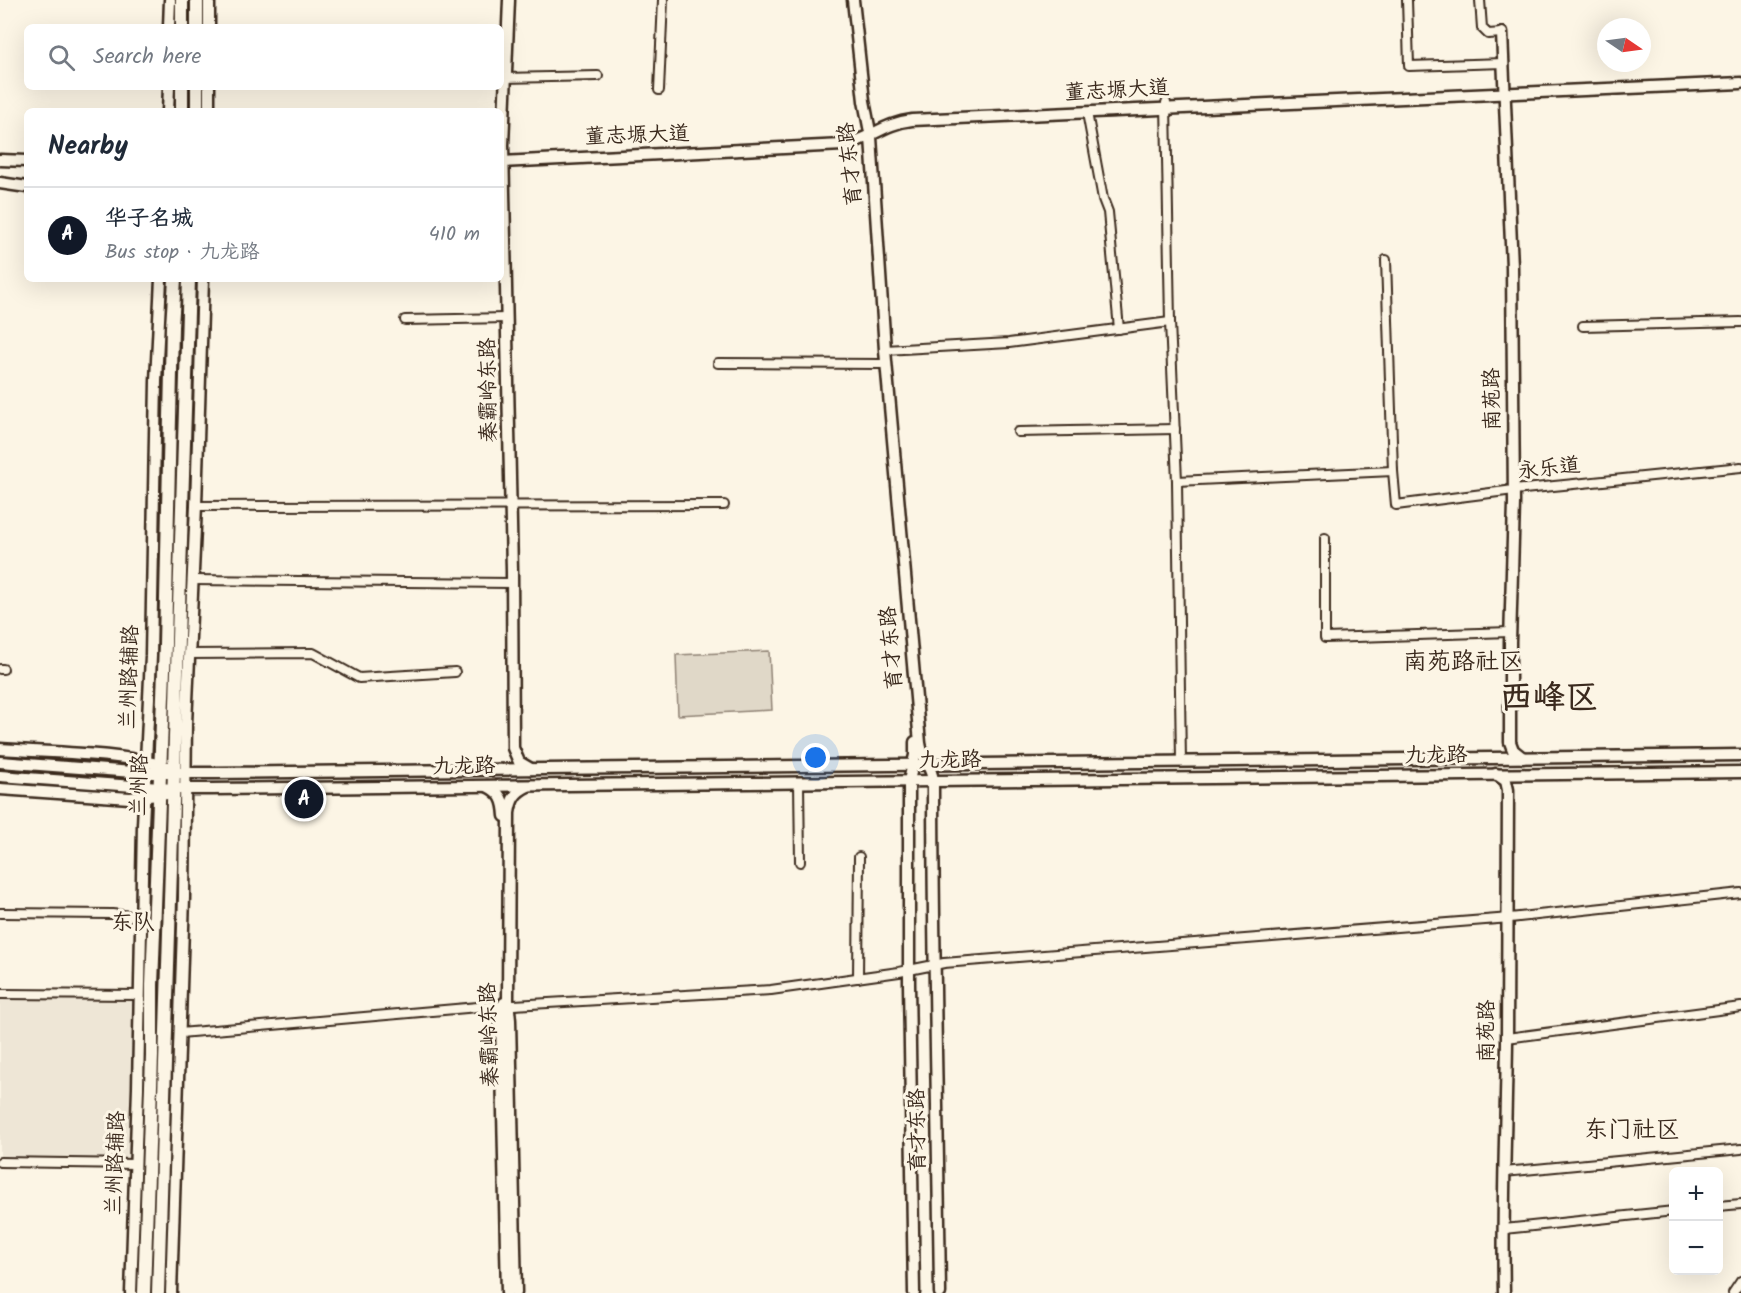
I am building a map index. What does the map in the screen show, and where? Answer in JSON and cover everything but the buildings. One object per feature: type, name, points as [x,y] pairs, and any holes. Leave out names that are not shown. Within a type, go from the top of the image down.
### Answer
[{"type":"main road","points":[[182,0],[182,24]]},
{"type":"main road","points":[[197,0],[197,24]]},
{"type":"main road","points":[[182,90],[182,108]]},
{"type":"main road","points":[[196,108],[197,90]]},
{"type":"main road","name":"兰州路","points":[[144,1293],[167,571],[171,337],[175,282]]},
{"type":"main road","name":"兰州路","points":[[158,1293],[178,772],[189,282]]},
{"type":"street","points":[[169,24],[170,0]]},
{"type":"street","points":[[209,0],[209,24]]},
{"type":"street","name":"秦霸岭东路","points":[[504,78],[507,0]]},
{"type":"street","points":[[659,90],[663,0]]},
{"type":"street","name":"育才东路","points":[[848,0],[859,102],[868,134],[881,364],[915,744],[915,756],[909,781],[914,1293]]},
{"type":"street","name":"育才东路","points":[[853,0],[868,134],[920,743],[933,780],[940,1293]]},
{"type":"street","points":[[1407,0],[1409,66],[1502,63]]},
{"type":"street","points":[[1480,0],[1482,28],[1488,34],[1500,34]]},
{"type":"street","name":"南苑路","points":[[1496,759],[1506,748],[1512,491],[1508,267],[1500,34]]},
{"type":"street","points":[[504,78],[598,76]]},
{"type":"street","name":"董志塬大道","points":[[504,160],[835,146],[851,143],[900,122],[1166,106],[1741,80]]},
{"type":"street","points":[[168,108],[169,90]]},
{"type":"street","points":[[209,90],[209,108]]},
{"type":"street","name":"秦霸岭东路","points":[[501,108],[503,90]]},
{"type":"street","name":"秦霸岭东路","points":[[503,108],[504,90]]},
{"type":"street","points":[[1166,106],[1170,322],[1177,481],[1181,762]]},
{"type":"street","points":[[1088,118],[1103,199],[1108,212],[1119,329]]},
{"type":"street","points":[[0,160],[24,161]]},
{"type":"street","points":[[0,183],[24,187]]},
{"type":"street","points":[[1177,481],[1393,471],[1386,260]]},
{"type":"street","name":"秦霸岭东路","points":[[504,265],[513,748],[519,762],[532,770]]},
{"type":"street","name":"兰州路辅路","points":[[131,1293],[161,282]]},
{"type":"street","points":[[178,772],[193,580],[203,282]]},
{"type":"street","name":"秦霸岭东路","points":[[504,282],[505,318]]},
{"type":"street","points":[[405,320],[505,318]]},
{"type":"street","points":[[885,350],[1009,343],[1170,322]]},
{"type":"street","points":[[1583,326],[1741,322]]},
{"type":"street","points":[[718,363],[881,364]]},
{"type":"street","points":[[1018,432],[1174,429]]},
{"type":"street","name":"永乐道","points":[[1393,471],[1396,505],[1741,467]]},
{"type":"street","points":[[196,506],[724,505]]},
{"type":"street","points":[[1325,538],[1325,638],[1508,632]]},
{"type":"street","points":[[193,580],[510,583]]},
{"type":"street","name":"秦霸岭东路","points":[[489,770],[496,769],[509,754],[510,583]]},
{"type":"street","name":"南苑路","points":[[1508,632],[1510,742],[1513,750],[1523,758]]},
{"type":"street","points":[[189,654],[313,653],[359,678],[455,672]]},
{"type":"street","points":[[0,749],[118,757],[146,767]]},
{"type":"street","name":"九龙路","points":[[146,767],[178,772],[532,770],[1741,755]]},
{"type":"street","points":[[0,762],[146,767]]},
{"type":"street","name":"九龙路","points":[[145,792],[530,785],[1741,771]]},
{"type":"street","name":"南苑路","points":[[1496,774],[1506,781],[1508,790],[1509,1038],[1506,1293]]},
{"type":"street","name":"南苑路","points":[[1508,918],[1511,790],[1516,780],[1523,774]]},
{"type":"street","points":[[0,776],[145,792]]},
{"type":"street","points":[[799,782],[800,862]]},
{"type":"street","name":"秦霸岭东路","points":[[507,1293],[501,1021],[506,1005],[509,813],[513,797],[530,785]]},
{"type":"street","name":"秦霸岭东路","points":[[486,786],[499,793],[504,805],[506,1005],[516,1293]]},
{"type":"street","points":[[0,789],[115,798],[145,792]]},
{"type":"street","points":[[171,1293],[184,897],[177,790]]},
{"type":"street","points":[[858,978],[859,857]]},
{"type":"street","points":[[180,1033],[506,1005],[771,990],[955,962],[1508,918],[1741,894]]},
{"type":"street","points":[[0,913],[112,914],[141,917]]},
{"type":"street","points":[[0,994],[139,996]]},
{"type":"street","points":[[1509,1038],[1741,1007]]},
{"type":"street","points":[[1506,1172],[1741,1149]]},
{"type":"street","points":[[0,1162],[135,1164]]},
{"type":"street","points":[[1723,1206],[1741,1204]]},
{"type":"street","points":[[1506,1229],[1669,1212]]},
{"type":"street","points":[[1733,1293],[1741,1281]]},
{"type":"shaded area","points":[[769,651],[772,710],[678,715],[676,655]]},
{"type":"shaded area","points":[[0,995],[133,999],[129,1160],[0,1159]]},
{"type":"place","name":"华子名城","points":[[304,799]]},
{"type":"district","name":"南苑路社区","points":[[1463,662]]},
{"type":"district","name":"西峰区","points":[[1549,699]]},
{"type":"district","name":"东队","points":[[133,923]]},
{"type":"district","name":"东门社区","points":[[1632,1130]]}]
